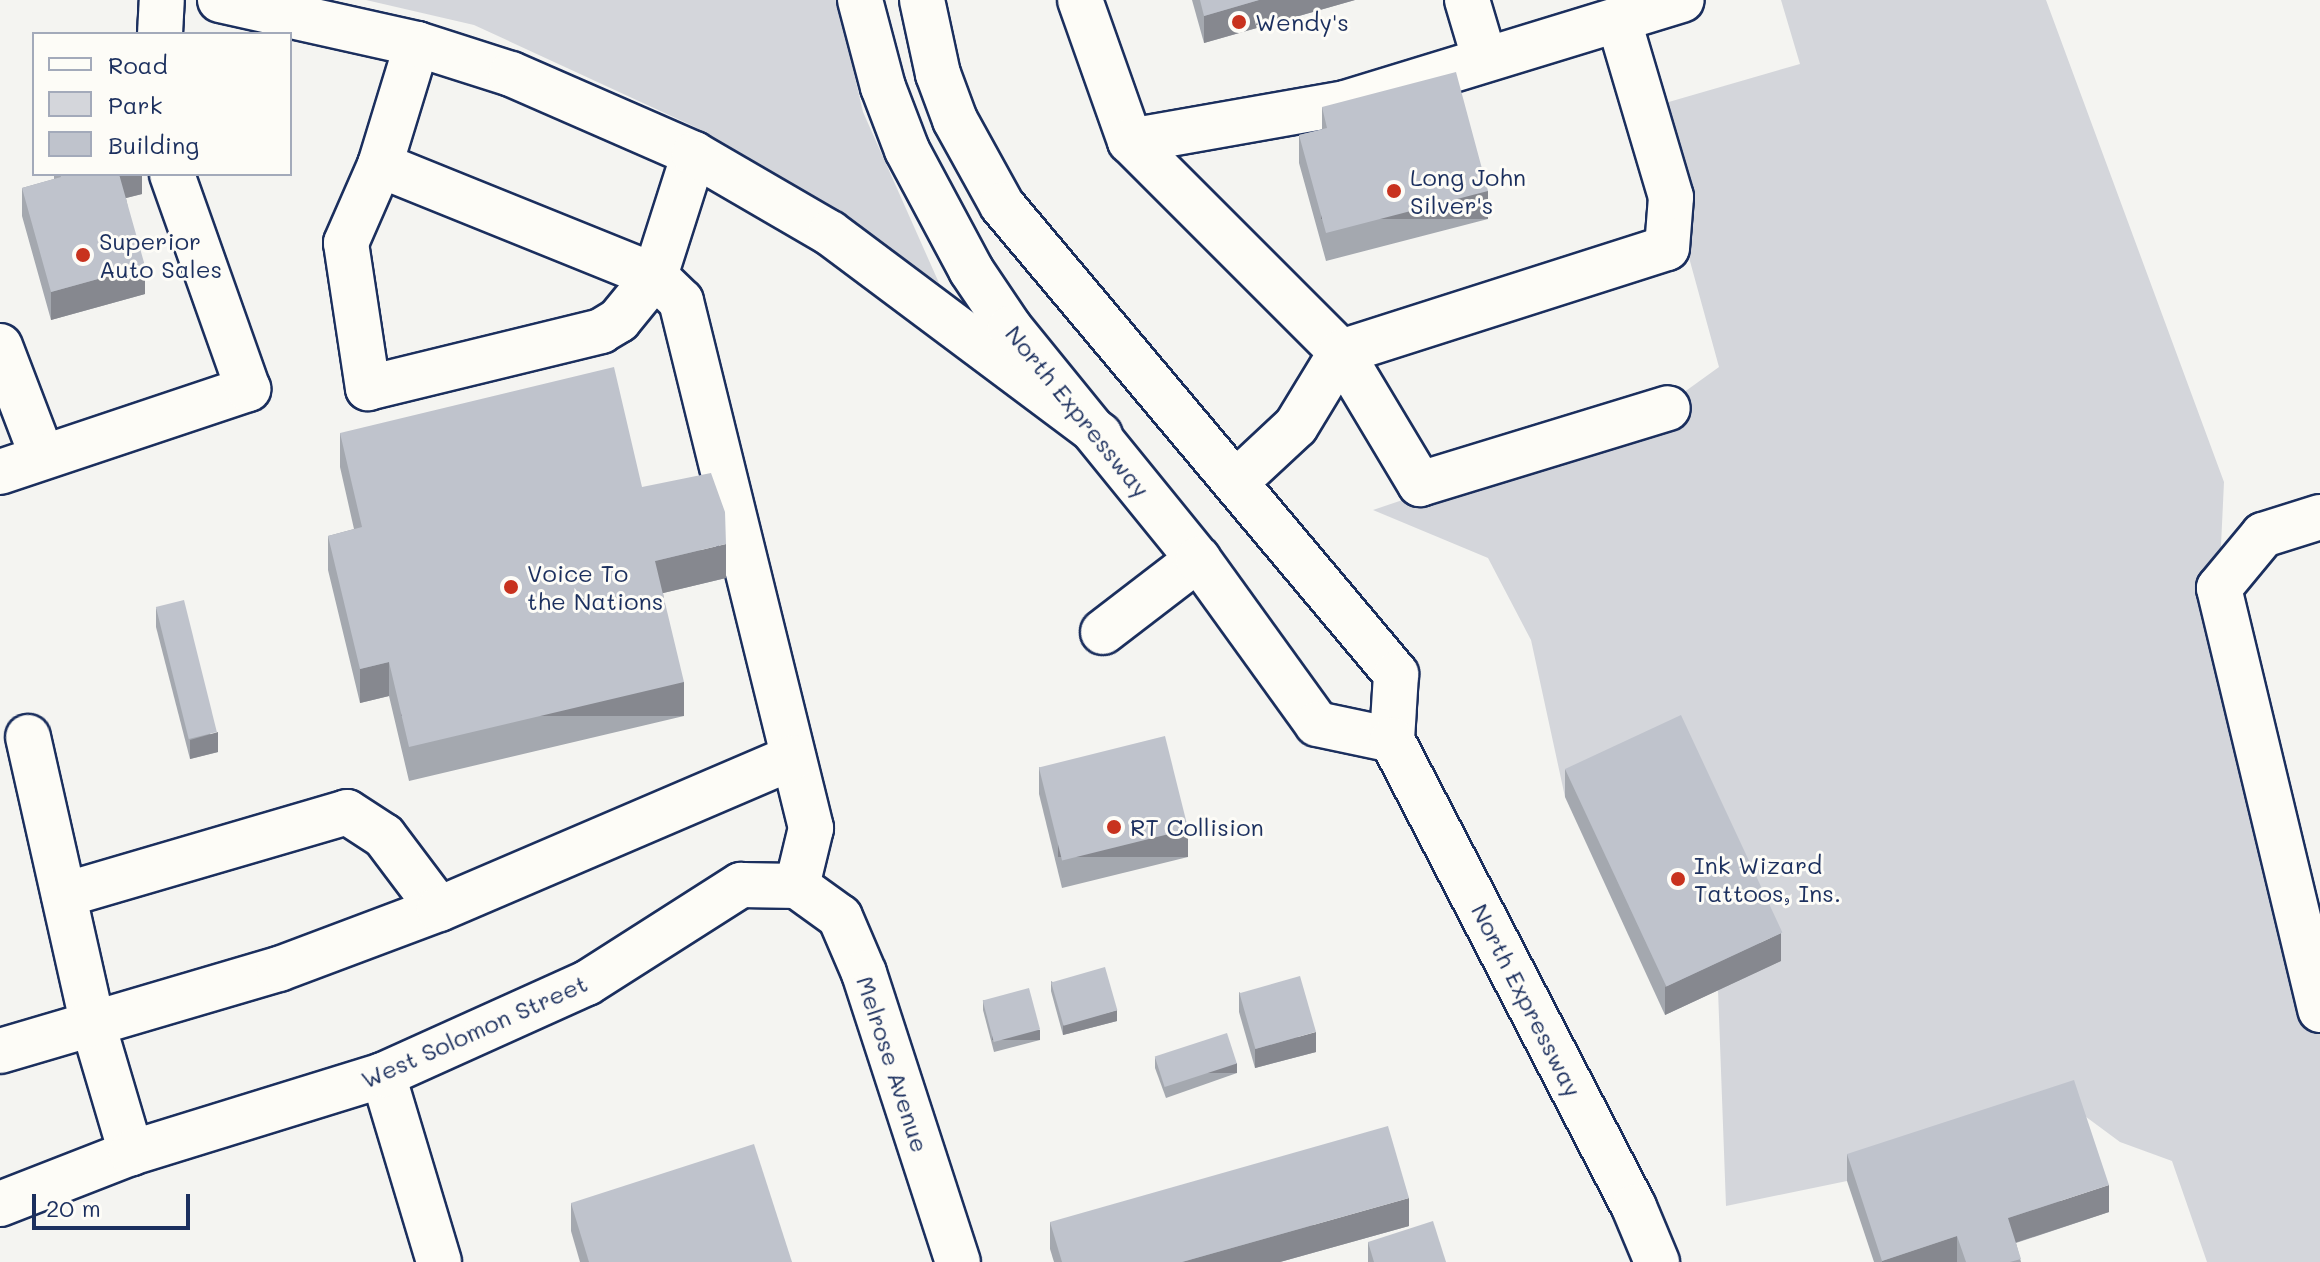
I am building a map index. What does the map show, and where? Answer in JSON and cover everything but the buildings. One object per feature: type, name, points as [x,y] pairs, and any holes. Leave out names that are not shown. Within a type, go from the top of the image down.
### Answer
[{"type":"main road","points":[[160,32],[162,0]]},
{"type":"main road","points":[[220,0],[417,44],[511,74],[694,154],[830,233],[1100,435]]},
{"type":"main road","name":"North Expressway","points":[[860,0],[883,87],[938,211],[1010,328],[1198,559],[1317,724],[1392,740],[1649,1259]]},
{"type":"main road","points":[[922,0],[935,61],[955,120],[1002,205],[1238,480],[1396,674],[1392,740]]},
{"type":"main road","points":[[1080,0],[1130,141],[1341,352],[1420,484],[1668,408]]},
{"type":"main road","points":[[1467,0],[1484,57]]},
{"type":"main road","points":[[1130,141],[1345,103],[1484,57],[1565,18],[1619,22],[1682,0]]},
{"type":"main road","points":[[1238,480],[1296,426],[1341,352],[1667,248],[1671,197],[1619,22]]},
{"type":"main road","points":[[417,44],[380,165],[346,243],[368,388],[601,331],[619,320],[655,276],[694,154]]},
{"type":"main road","points":[[380,165],[655,276],[681,301],[811,828],[797,886]]},
{"type":"main road","points":[[0,472],[248,389],[173,176]]},
{"type":"main road","points":[[0,346],[42,456]]},
{"type":"main road","points":[[2320,517],[2263,535],[2219,588],[2320,1010]]},
{"type":"main road","points":[[1103,632],[1198,559]]},
{"type":"main road","points":[[28,737],[92,1021],[131,1153]]},
{"type":"main road","points":[[0,1051],[92,1021],[279,969],[439,909],[793,757]]},
{"type":"main road","points":[[64,895],[347,812],[384,836],[439,909]]},
{"type":"main road","name":"West Solomon Street","points":[[3,1188],[131,1153],[383,1075],[587,983],[741,885],[797,886]]},
{"type":"main road","name":"Melrose Avenue","points":[[797,886],[840,917],[864,973],[958,1262]]},
{"type":"main road","points":[[383,1075],[439,1262]]},
{"type":"green space","points":[[366,0],[837,0],[863,112],[939,283],[826,205],[695,127],[474,25]]},
{"type":"green space","points":[[1781,0],[2046,0],[2224,482],[2219,588],[2320,1010],[2320,1262],[2207,1262],[2172,1161],[2120,1142],[2074,1108],[1847,1181],[1726,1206],[1718,990],[1781,961],[1680,743],[1565,797],[1531,640],[1488,558],[1373,510],[1651,416],[1719,367],[1648,108],[1800,64]]},
{"type":"place","name":"Wendy's","points":[[1239,22]]},
{"type":"place","name":"Long John Silver's","points":[[1394,191]]},
{"type":"place","name":"Superior Auto Sales","points":[[83,255]]},
{"type":"place","name":"Voice To the Nations","points":[[511,587]]},
{"type":"place","name":"RT Collision","points":[[1114,827]]},
{"type":"place","name":"Ink Wizard Tattoos, Ins.","points":[[1678,879]]}]
